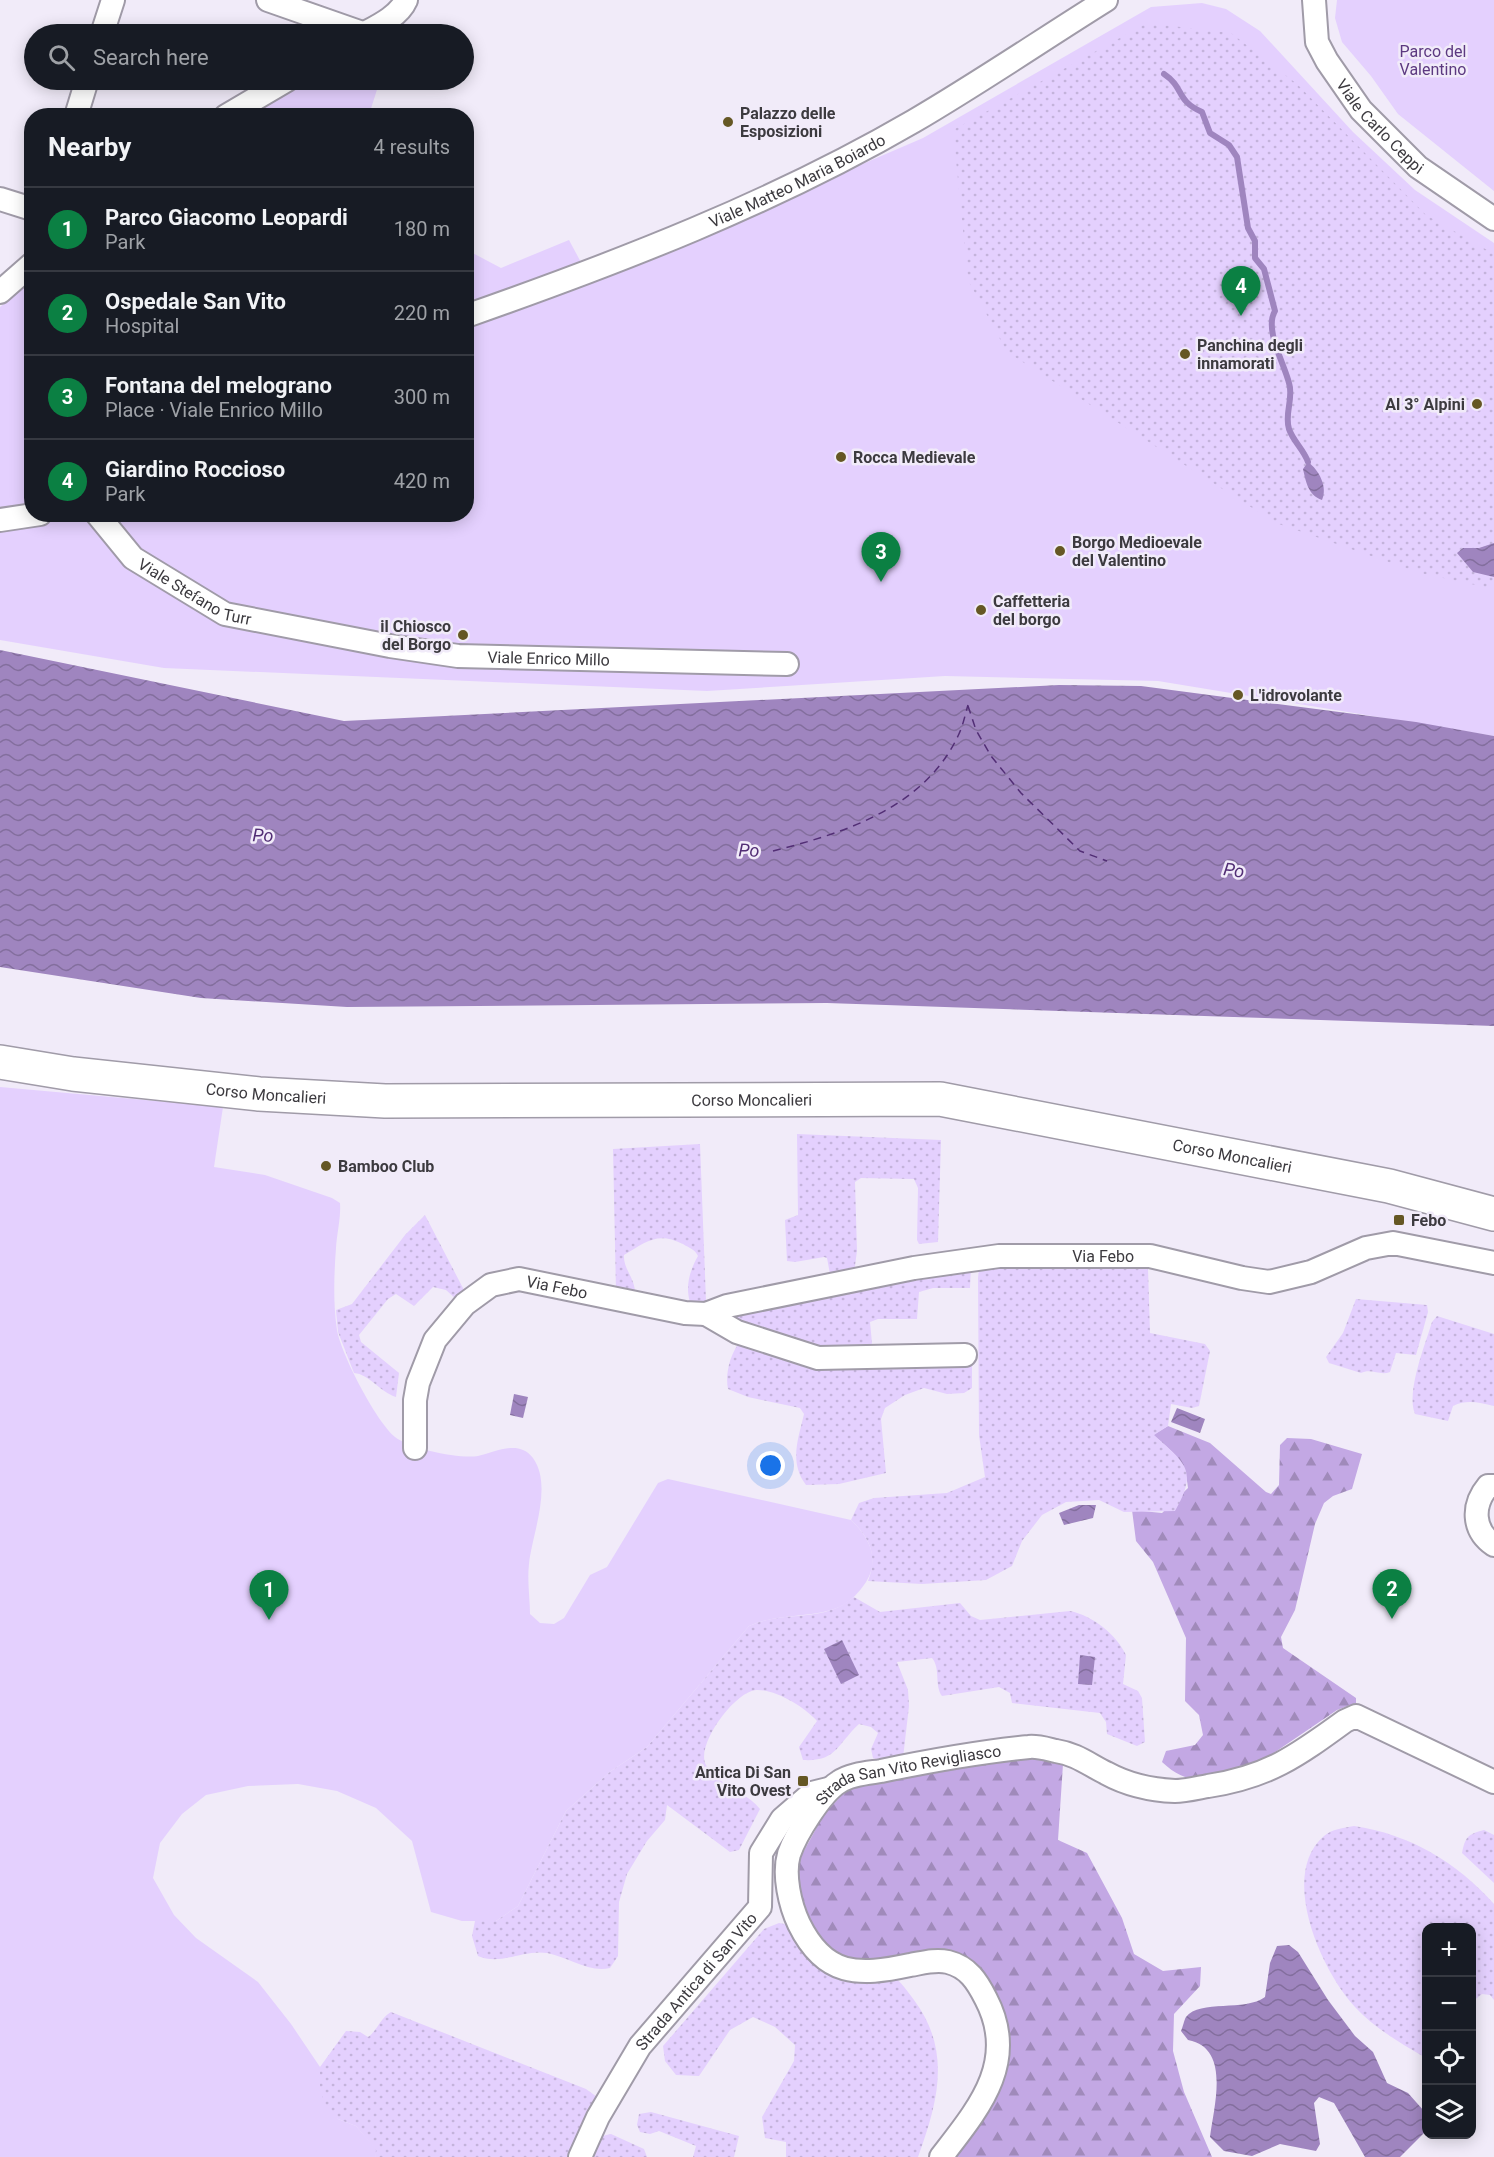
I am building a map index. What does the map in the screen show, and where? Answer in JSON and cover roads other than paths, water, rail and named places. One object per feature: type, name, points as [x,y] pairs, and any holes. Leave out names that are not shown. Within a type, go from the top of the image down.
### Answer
[{"type":"main road","name":"Corso Moncalieri","points":[[0,1062],[73,1074],[259,1094],[385,1101],[940,1099],[996,1108],[1389,1186],[1494,1214]]},
{"type":"street","points":[[105,24],[112,0]]},
{"type":"street","points":[[268,0],[336,24]]},
{"type":"street","name":"Viale Matteo Maria Boiardo","points":[[474,313],[625,260],[802,180],[914,121],[1106,0]]},
{"type":"street","name":"Viale Carlo Ceppi","points":[[1314,0],[1317,42],[1327,62],[1361,110],[1418,167],[1494,219]]},
{"type":"street","points":[[377,24],[405,3]]},
{"type":"street","points":[[78,108],[84,90]]},
{"type":"street","points":[[240,108],[270,90]]},
{"type":"street","points":[[0,199],[24,207]]},
{"type":"street","points":[[0,292],[24,271]]},
{"type":"street","points":[[0,520],[24,516]]},
{"type":"street","name":"Viale Stefano Turr","points":[[104,522],[133,558],[225,614],[312,631]]},
{"type":"street","name":"Viale Enrico Millo","points":[[312,631],[390,646],[472,657],[787,664]]},
{"type":"street","name":"Via Febo","points":[[706,1314],[727,1306],[914,1268],[999,1256],[1150,1256],[1242,1278],[1269,1282],[1311,1272],[1366,1248],[1394,1243],[1494,1263]]},
{"type":"street","name":"Via Febo","points":[[415,1448],[415,1400],[418,1383],[435,1340],[465,1304],[491,1285],[519,1279],[653,1308],[706,1314],[737,1332],[818,1358],[965,1355]]},
{"type":"street","points":[[1494,1486],[1488,1486],[1478,1498],[1476,1518],[1483,1537],[1494,1545]]},
{"type":"street","name":"Strada San Vito Revigliasco","points":[[941,2157],[971,2118],[994,2075],[998,2054],[997,2033],[991,2008],[978,1983],[969,1972],[957,1965],[944,1961],[929,1961],[890,1969],[850,1971],[832,1965],[814,1949],[794,1913],[790,1895],[789,1856],[798,1835],[828,1790],[841,1780],[1032,1746],[1080,1757],[1130,1784],[1176,1791],[1248,1779],[1272,1770],[1356,1716],[1494,1782]]},
{"type":"street","name":"Strada Antica di San Vito","points":[[580,2157],[598,2116],[640,2046],[696,1984],[760,1907],[761,1853],[782,1819],[812,1793],[828,1790]]},
{"type":"water","points":[[1308,462],[1316,469],[1323,484],[1322,500],[1314,495],[1307,483],[1303,469]]},
{"type":"water","points":[[1494,543],[1494,577],[1473,572],[1457,553],[1463,548],[1479,548]]},
{"type":"water","name":"Po","points":[[0,650],[344,721],[1059,685],[1141,686],[1416,722],[1494,736],[1494,1026],[827,1003],[347,1007],[201,998],[0,967]]},
{"type":"water","points":[[514,1394],[528,1397],[523,1418],[510,1415]]},
{"type":"water","points":[[1177,1408],[1205,1419],[1200,1433],[1171,1422]]},
{"type":"water","points":[[1079,1505],[1096,1505],[1093,1518],[1064,1525],[1059,1513]]},
{"type":"water","points":[[842,1640],[859,1675],[841,1684],[824,1649]]},
{"type":"water","points":[[1080,1655],[1095,1657],[1092,1685],[1078,1684]]},
{"type":"water","points":[[1289,1945],[1298,1952],[1328,2000],[1355,2036],[1373,2052],[1387,2083],[1408,2093],[1422,2109],[1422,2135],[1400,2157],[1365,2157],[1334,2103],[1319,2097],[1314,2103],[1320,2144],[1316,2151],[1280,2144],[1252,2156],[1224,2151],[1210,2137],[1217,2080],[1215,2066],[1210,2054],[1201,2045],[1188,2040],[1181,2031],[1185,2018],[1201,2008],[1246,2004],[1265,1997],[1270,1963],[1277,1946]]},
{"type":"waterway","points":[[1164,74],[1171,79],[1188,103],[1202,112],[1210,133],[1229,145],[1237,157],[1248,228],[1255,241],[1255,258],[1264,269],[1275,311],[1272,318],[1273,336],[1290,389],[1289,429],[1308,462]]},
{"type":"place","name":"Palazzo delle Esposizioni","points":[[728,122]]},
{"type":"place","name":"Giardino Roccioso","points":[[1241,316]]},
{"type":"place","name":"Panchina degli innamorati","points":[[1185,354]]},
{"type":"place","name":"Al 3° Alpini","points":[[1477,404]]},
{"type":"place","name":"Rocca Medievale","points":[[841,457]]},
{"type":"place","name":"Borgo Medioevale del Valentino","points":[[1060,551]]},
{"type":"place","name":"Fontana del melograno","points":[[881,582]]},
{"type":"place","name":"Caffetteria del borgo","points":[[981,610]]},
{"type":"place","name":"il Chiosco del Borgo","points":[[463,635]]},
{"type":"place","name":"L'idrovolante","points":[[1238,695]]},
{"type":"place","name":"Bamboo Club","points":[[326,1166]]},
{"type":"place","name":"Febo","points":[[1399,1220]]},
{"type":"place","name":"Ospedale San Vito","points":[[1392,1619]]},
{"type":"place","name":"Parco Giacomo Leopardi","points":[[269,1620]]},
{"type":"place","name":"Antica Di San Vito Ovest","points":[[803,1781]]},
{"type":"park label","name":"Parco del Valentino","points":[[1433,60]]}]
